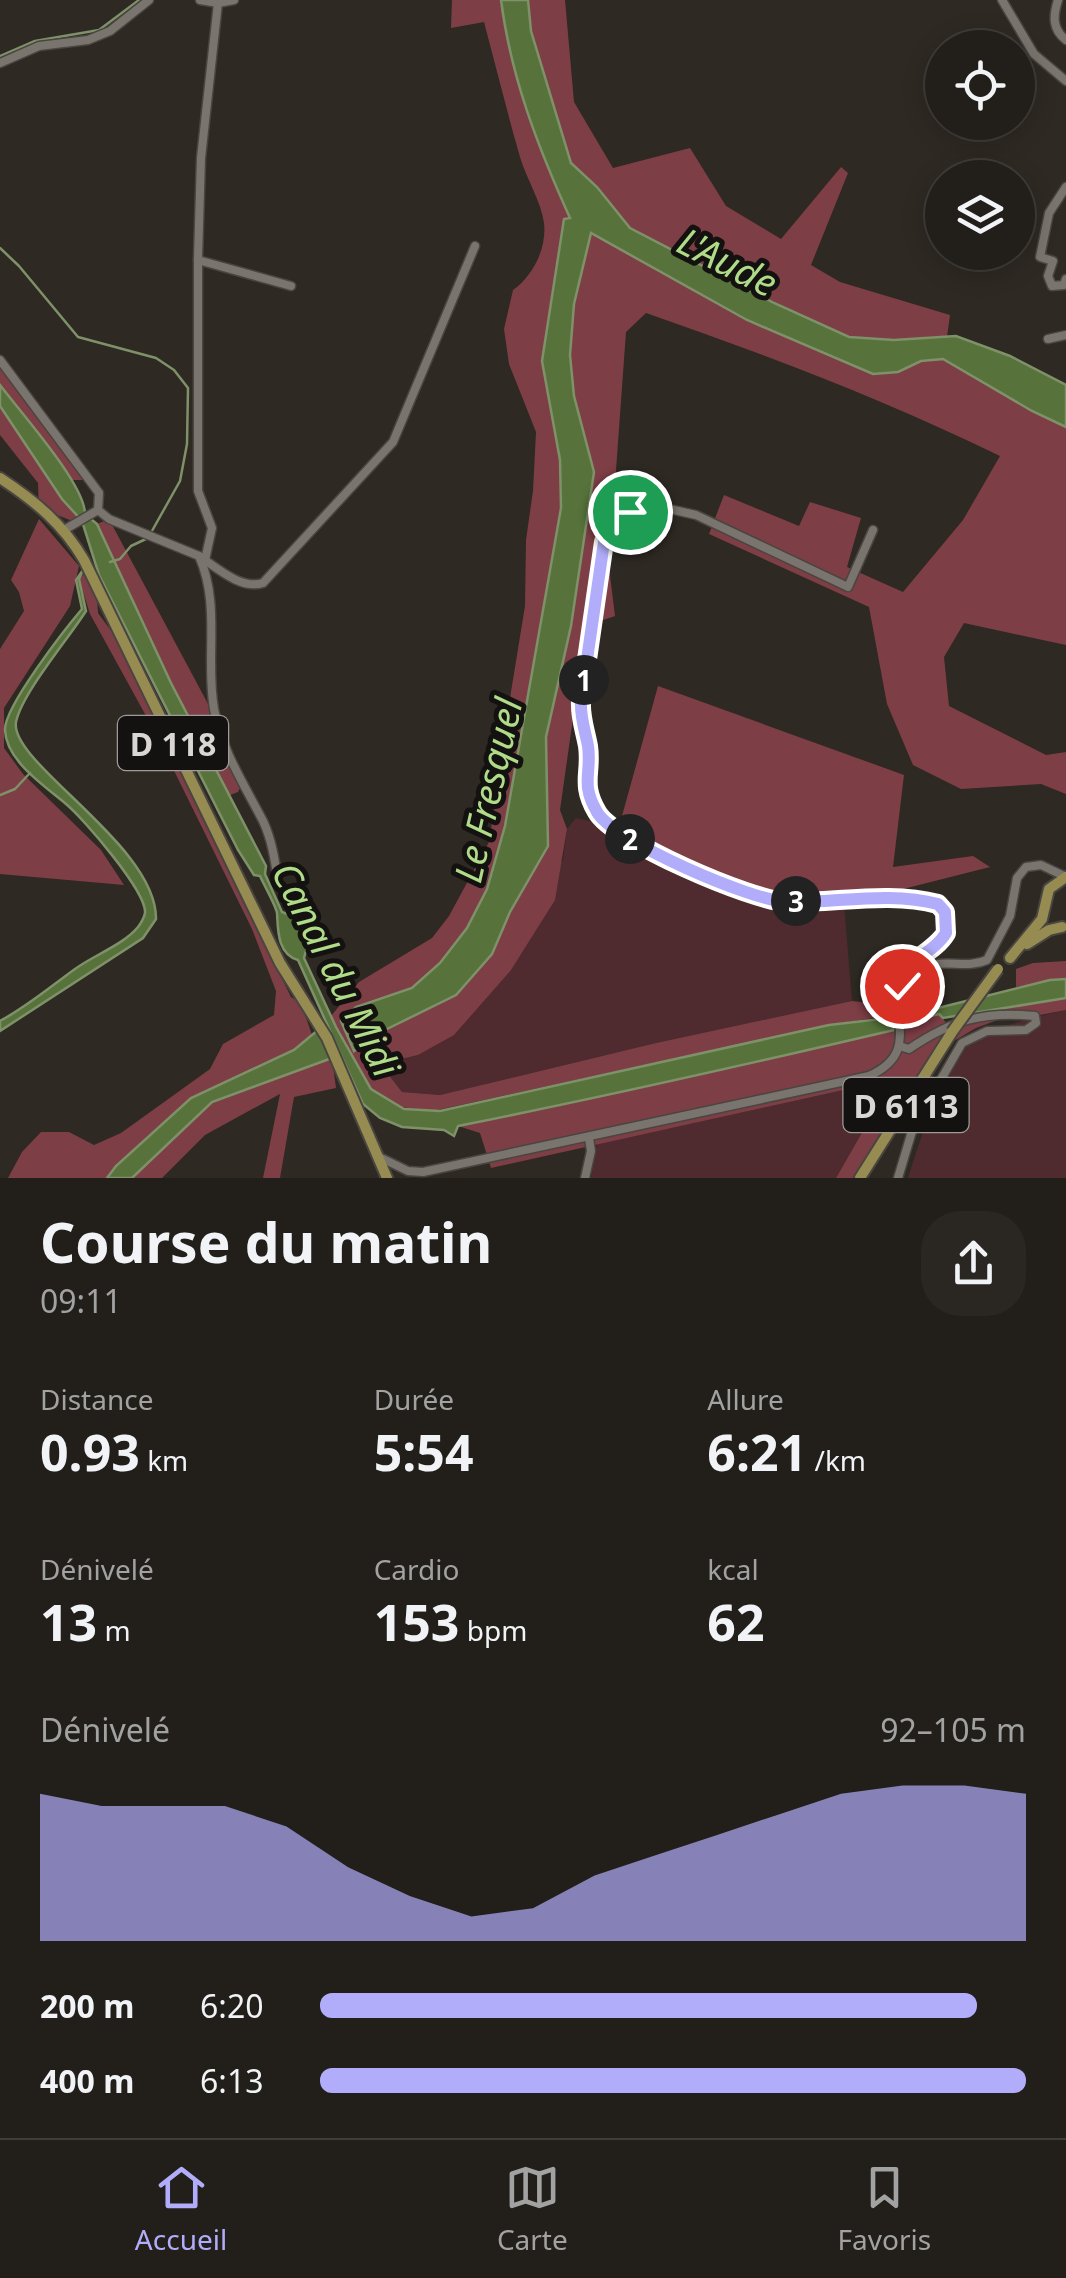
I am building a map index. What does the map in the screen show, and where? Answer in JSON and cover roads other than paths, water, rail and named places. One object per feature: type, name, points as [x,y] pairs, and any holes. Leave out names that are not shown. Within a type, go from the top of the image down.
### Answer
[{"type":"main road","name":"D 118","points":[[0,478],[69,527],[280,963],[322,1027],[376,1156]]},
{"type":"main road","points":[[1064,927],[1052,920],[1046,910],[1049,889],[1066,877]]},
{"type":"main road","name":"D 6113","points":[[1010,958],[1046,910]]},
{"type":"main road","name":"D 6113","points":[[860,1178],[952,1032],[998,969],[1031,941],[1064,927]]},
{"type":"main road","points":[[376,1156],[386,1178]]},
{"type":"street","points":[[0,63],[39,46],[88,40],[110,30],[149,0]]},
{"type":"street","points":[[200,0],[234,0]]},
{"type":"street","points":[[1002,0],[1034,54],[1066,81]]},
{"type":"street","points":[[1058,0],[1054,24],[1066,40]]},
{"type":"street","points":[[218,3],[201,158],[198,260],[198,490],[212,528],[202,558],[211,602],[214,711],[247,798],[263,822],[278,881]]},
{"type":"street","points":[[1065,282],[1052,286],[1048,282],[1053,261],[1040,256],[1049,213],[1066,187]]},
{"type":"street","points":[[94,512],[202,558],[240,582],[254,586],[263,583],[394,442],[475,246]]},
{"type":"street","points":[[198,260],[290,286]]},
{"type":"street","points":[[1048,339],[1066,335]]},
{"type":"street","points":[[0,360],[99,492],[94,512],[69,527]]},
{"type":"street","points":[[873,530],[848,588],[696,515],[661,507],[630,512],[604,542],[580,716],[589,750],[587,790],[604,822],[623,836],[762,898],[784,902],[888,898],[938,904],[945,912],[946,933],[897,978],[890,1000],[897,1008]]},
{"type":"street","points":[[1032,865],[1047,872],[1049,889]]},
{"type":"street","points":[[376,1156],[408,1171],[422,1172],[869,1076],[890,1063],[900,1046],[897,1008],[902,986],[923,968],[936,963],[980,964],[987,960],[1010,916],[1017,878],[1026,868],[1041,865],[1066,877]]},
{"type":"street","points":[[898,1178],[912,1128],[962,1043],[987,1031],[1026,1030],[1036,1023],[1035,1016],[1019,1012],[947,1024],[909,1049],[900,1046]]},
{"type":"street","points":[[585,1178],[591,1151],[589,1138]]},
{"type":"waterway","points":[[0,56],[35,41],[99,30],[139,0]]},
{"type":"waterway","points":[[0,248],[78,337],[156,358],[174,370],[188,388],[187,444],[180,481],[148,538],[110,562]]},
{"type":"waterway","points":[[0,795],[15,789],[30,773]]},
{"type":"water label","name":"L'Aude","points":[[728,261]]},
{"type":"water label","name":"Le Fresquel","points":[[487,790]]},
{"type":"water label","name":"Canal du Midi","points":[[337,969]]}]
